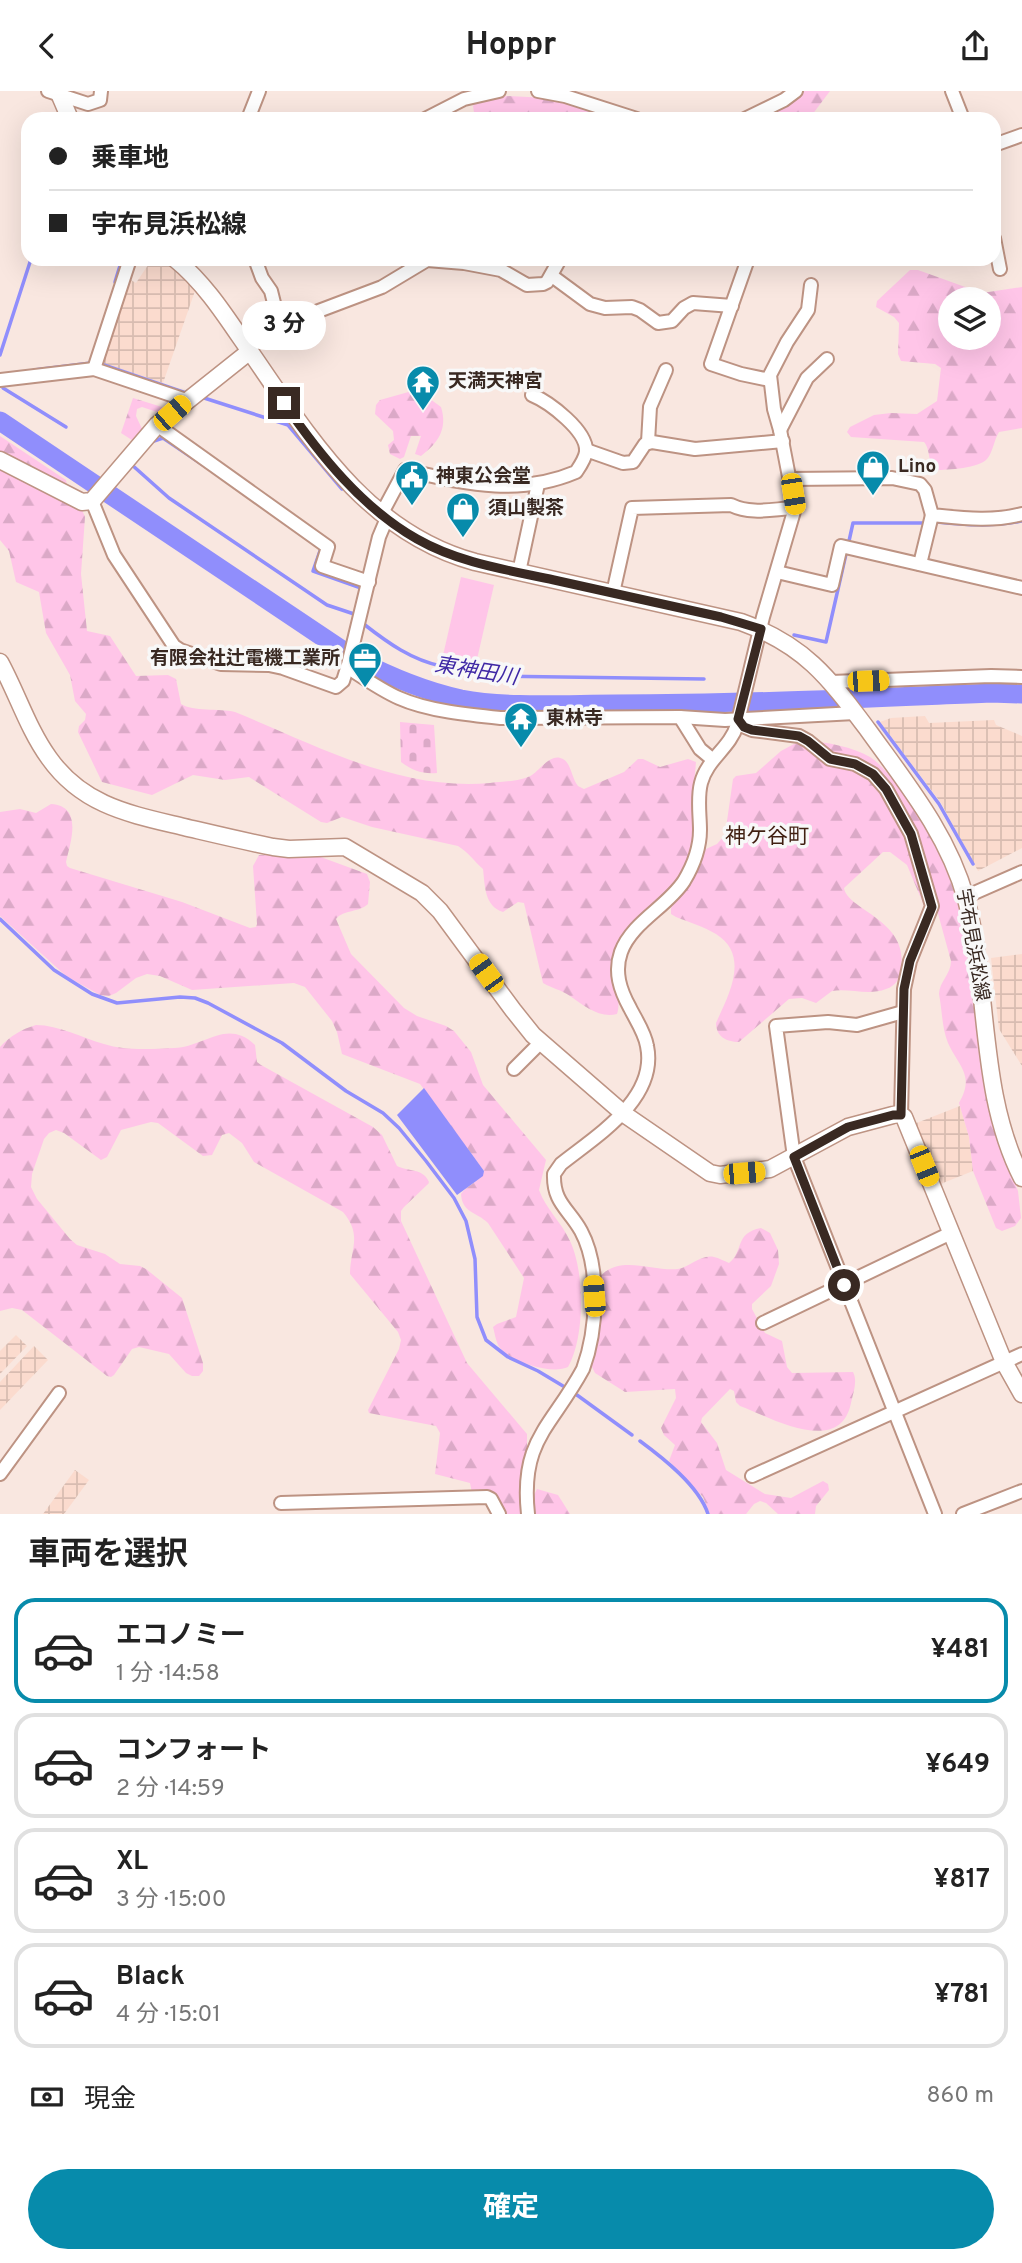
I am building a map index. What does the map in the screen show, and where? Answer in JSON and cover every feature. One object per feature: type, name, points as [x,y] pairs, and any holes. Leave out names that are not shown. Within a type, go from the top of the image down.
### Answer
[{"type":"street","points":[[55,92],[88,104],[100,100],[101,91]]},
{"type":"street","points":[[251,112],[259,91]]},
{"type":"street","points":[[437,112],[468,94],[499,91]]},
{"type":"street","points":[[538,91],[565,96],[615,112]]},
{"type":"street","points":[[759,112],[796,91]]},
{"type":"street","points":[[952,91],[960,112]]},
{"type":"street","points":[[55,92],[66,112]]},
{"type":"street","points":[[1001,142],[1022,135]]},
{"type":"street","points":[[94,369],[128,266]]},
{"type":"street","name":"宇布見浜松線","points":[[185,266],[249,349],[314,444],[348,482],[385,516],[414,537],[444,552],[475,562],[721,617],[761,629],[801,653],[833,684],[928,813],[952,861],[971,922],[999,1115],[1010,1152],[1022,1178]]},
{"type":"street","points":[[258,266],[271,291],[279,327]]},
{"type":"street","points":[[0,460],[82,502],[94,500],[156,425],[279,327],[382,287],[416,266]]},
{"type":"street","points":[[480,266],[502,270],[532,286],[543,284],[552,276],[557,266]]},
{"type":"street","points":[[746,266],[711,364],[770,380]]},
{"type":"street","points":[[552,276],[590,304],[606,308],[632,307],[658,323],[672,321],[693,303],[732,306]]},
{"type":"street","points":[[528,1514],[526,1484],[534,1447],[583,1370],[593,1326],[593,1280],[587,1246],[580,1229],[557,1196],[554,1174],[561,1164],[624,1114],[643,1084],[649,1056],[645,1036],[621,990],[618,978],[621,954],[632,933],[674,894],[689,872],[700,834],[700,784],[712,759],[730,741],[739,718],[795,508],[774,409],[770,375],[808,310],[811,285]]},
{"type":"street","points":[[781,436],[807,378],[827,359]]},
{"type":"street","points":[[0,380],[94,369],[186,400]]},
{"type":"street","points":[[586,450],[623,463],[633,462],[648,442],[650,407],[666,370]]},
{"type":"street","points":[[94,500],[114,555],[170,640],[180,650],[221,664],[269,665],[331,687],[340,685],[356,638],[385,516],[405,470],[471,485],[538,484],[576,473],[586,450],[584,442],[570,423],[547,403],[532,395]]},
{"type":"street","points":[[156,425],[328,547],[322,566],[369,582]]},
{"type":"street","points":[[648,442],[695,449],[781,436]]},
{"type":"street","points":[[790,479],[845,477],[914,481],[923,487],[932,515],[920,564]]},
{"type":"street","points":[[519,572],[538,484]]},
{"type":"street","points":[[613,593],[632,508],[730,505],[743,511],[766,512],[772,509],[795,508]]},
{"type":"street","points":[[932,515],[984,519],[1008,518],[1022,514]]},
{"type":"street","points":[[777,572],[832,585],[841,546],[1022,588]]},
{"type":"street","points":[[0,662],[4,680],[50,759],[72,783],[99,802],[129,814],[281,849],[345,847],[422,893],[440,911],[522,1023],[541,1042],[624,1114],[705,1170],[715,1175],[762,1171],[778,1166],[848,1127],[901,1115]]},
{"type":"street","points":[[348,666],[407,702],[501,719],[739,718],[854,712]]},
{"type":"street","points":[[833,684],[991,676],[1022,677]]},
{"type":"street","points":[[680,717],[699,749],[712,759]]},
{"type":"street","points":[[739,718],[744,727],[799,736],[830,759],[864,768],[880,781],[909,829],[932,907],[906,975],[901,1115],[1004,1362],[1022,1395]]},
{"type":"street","points":[[965,897],[1022,872]]},
{"type":"street","points":[[903,1012],[857,1025],[828,1022],[776,1026],[794,1157],[935,1514]]},
{"type":"street","points":[[514,1069],[541,1042]]},
{"type":"street","points":[[763,1324],[951,1233]]},
{"type":"street","points":[[752,1476],[1022,1354]]},
{"type":"street","points":[[0,1474],[58,1393]]},
{"type":"street","points":[[963,1514],[1022,1491]]},
{"type":"street","points":[[281,1503],[487,1497],[494,1502],[499,1514]]},
{"type":"shaded area","points":[[147,266],[172,266],[196,288],[163,383],[102,363],[129,279],[136,283]]},
{"type":"shaded area","points":[[925,716],[929,723],[994,720],[996,725],[1022,736],[1022,848],[978,871],[941,803],[880,722],[891,718]]},
{"type":"shaded area","points":[[1022,954],[1022,1066],[999,1029],[991,958]]},
{"type":"shaded area","points":[[424,1088],[484,1171],[483,1176],[457,1195],[397,1115]]},
{"type":"shaded area","points":[[960,1106],[969,1137],[973,1171],[938,1185],[914,1124]]},
{"type":"shaded area","points":[[16,1335],[27,1346],[0,1374],[0,1351]]},
{"type":"shaded area","points":[[34,1346],[48,1360],[0,1410],[0,1382]]},
{"type":"shaded area","points":[[75,1470],[89,1480],[64,1514],[43,1514]]},
{"type":"green space","points":[[804,91],[830,91],[814,112],[776,112]]},
{"type":"green space","points":[[507,96],[549,98],[595,112],[474,112],[473,106],[476,102]]},
{"type":"green space","points":[[910,270],[918,270],[965,287],[938,287],[938,350],[1001,350],[1001,290],[1022,287],[1022,428],[999,432],[989,456],[978,465],[936,470],[931,464],[924,442],[851,437],[847,432],[850,427],[874,415],[917,414],[937,401],[941,368],[935,364],[901,361],[898,354],[899,323],[876,307],[877,301]]},
{"type":"green space","points":[[412,391],[422,393],[441,407],[442,429],[437,441],[421,456],[415,454],[421,436],[411,436],[404,457],[400,459],[390,454],[388,445],[394,440],[393,431],[375,414],[376,405],[380,400]]},
{"type":"green space","points":[[133,398],[164,410],[160,413],[142,407],[137,409],[136,416],[143,431],[135,442],[121,433]]},
{"type":"green space","points":[[0,436],[66,480],[67,485],[0,453]]},
{"type":"green space","points":[[0,466],[82,510],[85,517],[81,574],[87,631],[110,636],[136,676],[168,675],[176,679],[181,704],[199,709],[235,712],[328,752],[391,773],[456,784],[517,780],[532,775],[550,760],[559,757],[566,761],[576,783],[584,789],[624,772],[638,759],[660,767],[688,759],[696,762],[694,834],[689,858],[678,880],[612,966],[618,997],[617,1014],[598,1013],[543,983],[524,903],[518,902],[503,912],[492,905],[485,888],[483,869],[458,846],[372,827],[342,817],[327,823],[321,822],[249,777],[225,780],[193,775],[152,795],[102,782],[78,732],[86,714],[75,701],[70,675],[46,633],[39,592],[16,582],[9,551],[0,540]]},
{"type":"green space","points":[[461,577],[494,585],[475,668],[441,664]]},
{"type":"green space","points":[[400,722],[434,725],[437,773],[418,771],[401,762]]},
{"type":"green space","points":[[807,741],[848,748],[870,757],[893,780],[912,805],[941,858],[955,896],[965,936],[988,1104],[998,1142],[1018,1191],[1021,1218],[1015,1226],[1002,1231],[996,1228],[973,1171],[969,1137],[959,1103],[966,1085],[964,1071],[948,1043],[942,1019],[939,994],[951,961],[934,899],[925,908],[907,865],[890,852],[883,852],[844,888],[855,903],[877,918],[896,938],[901,952],[901,968],[895,984],[873,992],[832,991],[816,1003],[802,998],[789,999],[739,1042],[726,1039],[718,1031],[716,1023],[734,977],[732,953],[727,943],[716,934],[676,917],[671,914],[671,908],[687,887],[706,849],[717,844],[725,835],[733,779],[736,776],[756,773],[781,751]]},
{"type":"green space","points":[[51,804],[61,806],[68,811],[71,818],[72,835],[66,862],[70,868],[182,902],[250,928],[256,927],[257,924],[253,866],[259,855],[318,856],[367,874],[370,882],[368,904],[336,919],[351,954],[404,1008],[454,1031],[471,1052],[483,1085],[546,1160],[539,1190],[570,1241],[575,1254],[580,1287],[578,1339],[568,1367],[552,1369],[532,1366],[513,1358],[500,1348],[493,1327],[516,1317],[524,1278],[488,1223],[467,1209],[462,1200],[461,1194],[480,1178],[484,1171],[420,1084],[342,1054],[332,1021],[305,987],[294,983],[192,990],[160,976],[147,974],[136,978],[116,993],[109,996],[100,995],[66,976],[0,916],[0,812],[20,809],[36,813]]},
{"type":"green space","points":[[36,1025],[53,1027],[104,1044],[130,1049],[174,1048],[225,1034],[245,1037],[255,1045],[257,1062],[373,1127],[382,1135],[397,1166],[423,1174],[429,1182],[401,1211],[401,1221],[467,1363],[527,1434],[520,1484],[522,1514],[504,1514],[472,1493],[470,1483],[435,1474],[440,1433],[436,1426],[369,1413],[368,1410],[401,1340],[398,1332],[350,1274],[353,1228],[343,1212],[254,1162],[242,1143],[229,1133],[222,1135],[212,1155],[203,1156],[158,1123],[151,1122],[121,1130],[107,1157],[101,1160],[56,1130],[44,1139],[32,1174],[31,1187],[37,1199],[77,1245],[105,1254],[120,1264],[146,1269],[182,1298],[203,1363],[203,1371],[199,1376],[186,1373],[169,1354],[139,1347],[132,1349],[114,1375],[107,1376],[22,1310],[12,1308],[0,1311],[0,1047],[16,1033]]},
{"type":"green space","points":[[761,1228],[770,1233],[778,1250],[779,1264],[771,1286],[752,1304],[752,1309],[765,1333],[782,1341],[787,1367],[792,1373],[853,1372],[855,1383],[851,1403],[844,1419],[834,1428],[819,1431],[786,1425],[740,1406],[736,1402],[734,1391],[730,1389],[701,1422],[717,1443],[726,1470],[765,1494],[791,1498],[823,1481],[828,1484],[829,1490],[816,1506],[815,1514],[778,1514],[760,1501],[746,1514],[710,1514],[703,1497],[669,1461],[675,1445],[664,1435],[661,1428],[676,1398],[675,1389],[625,1392],[595,1373],[591,1365],[599,1278],[607,1271],[626,1265],[678,1269],[709,1257],[729,1263],[737,1254],[743,1238],[752,1230]]},
{"type":"green space","points":[[537,1489],[558,1495],[570,1514],[535,1514],[533,1497]]},
{"type":"waterway","points":[[0,355],[29,266]]},
{"type":"waterway","points":[[115,282],[120,266]]},
{"type":"waterway","points":[[34,370],[91,363]]},
{"type":"waterway","points":[[101,364],[186,393],[188,391]]},
{"type":"waterway","points":[[3,388],[66,427]]},
{"type":"waterway","points":[[201,397],[288,425],[342,489]]},
{"type":"waterway","name":"東神田川","points":[[0,421],[357,660],[408,683],[447,696],[498,704],[538,705],[1022,694]]},
{"type":"waterway","points":[[152,440],[163,438],[206,467]]},
{"type":"waterway","points":[[132,465],[169,498],[327,605],[354,614]]},
{"type":"waterway","points":[[937,522],[980,525],[1022,521]]},
{"type":"waterway","points":[[849,541],[853,523],[924,523]]},
{"type":"waterway","points":[[318,546],[321,548],[313,571],[361,588],[360,590]]},
{"type":"waterway","points":[[794,635],[826,642],[846,554]]},
{"type":"waterway","points":[[365,625],[420,660],[495,676],[704,679]]},
{"type":"waterway","name":"東神田川","points":[[877,698],[877,704]]},
{"type":"waterway","points":[[878,722],[939,804],[973,864]]},
{"type":"waterway","points":[[0,919],[54,970],[92,994],[117,1003],[180,997],[195,998],[208,1003],[282,1043],[346,1091],[383,1113],[426,1161],[454,1198],[466,1221],[475,1259],[477,1317],[486,1340],[508,1357],[563,1386]]},
{"type":"waterway","points":[[577,1395],[632,1435]]},
{"type":"waterway","points":[[640,1441],[689,1483],[708,1514]]},
{"type":"place","name":"天満天神宮","points":[[423,412]]},
{"type":"place","name":"Lino","points":[[873,497]]},
{"type":"place","name":"神東公会堂","points":[[412,507]]},
{"type":"place","name":"須山製茶","points":[[463,539]]},
{"type":"place","name":"有限会社辻電機工業所","points":[[365,689]]},
{"type":"place","name":"東林寺","points":[[521,749]]},
{"type":"district","name":"神ケ谷町","points":[[767,837]]},
{"type":"route","points":[[284,403],[307,436],[363,497],[400,528],[429,545],[459,558],[721,617],[761,629],[738,719],[744,727],[799,736],[830,759],[864,768],[886,789],[911,834],[932,907],[906,975],[901,1115],[848,1127],[794,1157],[844,1285]]}]
